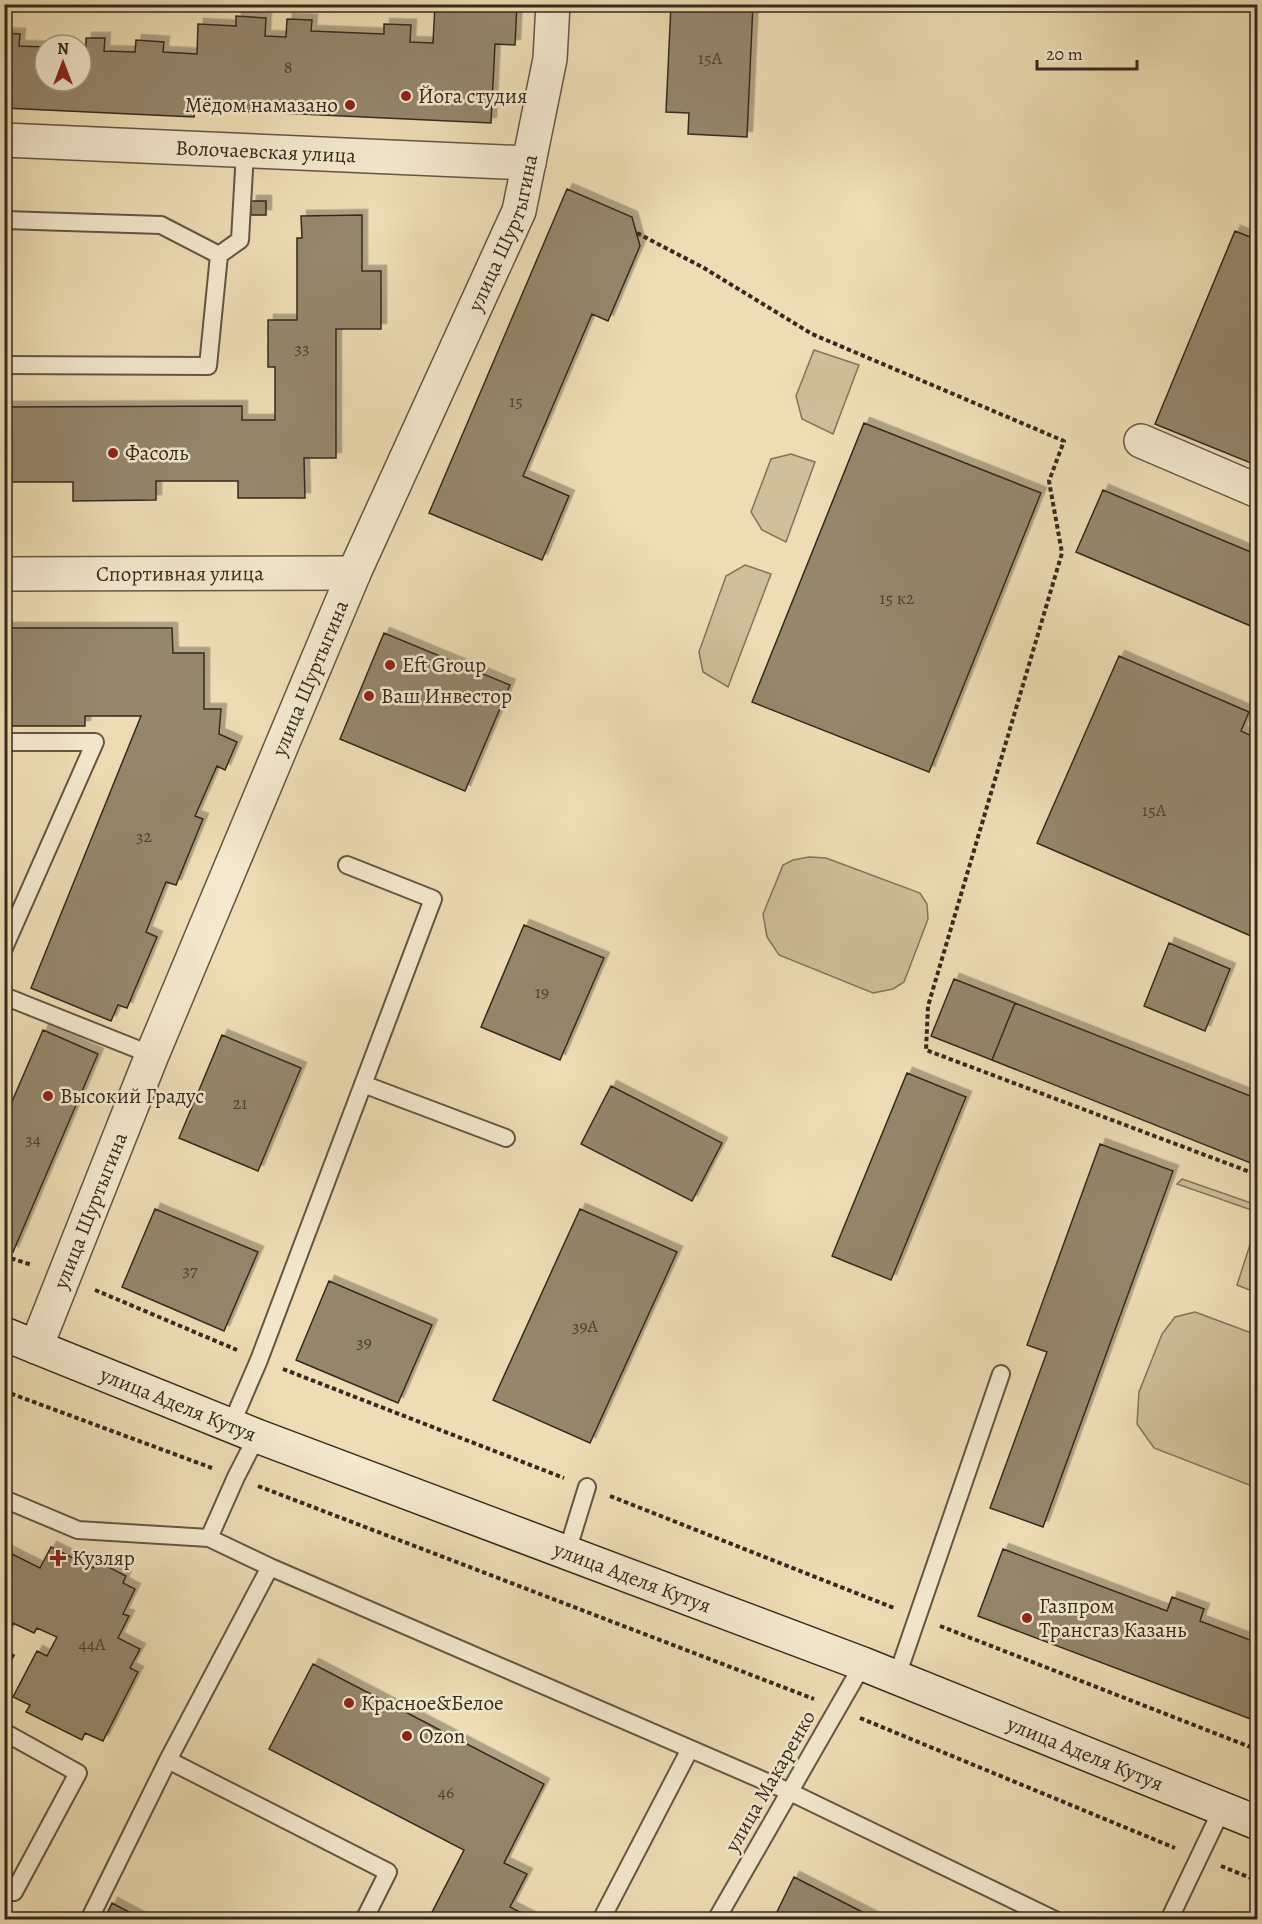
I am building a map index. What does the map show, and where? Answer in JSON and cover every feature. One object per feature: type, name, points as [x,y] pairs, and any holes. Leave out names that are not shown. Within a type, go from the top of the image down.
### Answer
[{"type":"street","name":"улица Шуртыгина","points":[[36,1347],[152,1055],[354,573],[519,211],[550,59],[553,4]]},
{"type":"street","name":"Волочаевская улица","points":[[4,140],[529,164]]},
{"type":"street","points":[[1141,441],[1257,491]]},
{"type":"street","name":"Спортивная улица","points":[[4,574],[354,573]]},
{"type":"street","name":"улица Аделя Кутуя","points":[[4,1334],[244,1431],[863,1664],[1222,1809],[1256,1816]]},
{"type":"lane","points":[[4,365],[208,366],[219,255],[240,240],[245,152]]},
{"type":"lane","points":[[4,219],[161,225],[219,255]]},
{"type":"lane","points":[[4,742],[95,742],[4,948]]},
{"type":"lane","points":[[209,1538],[236,1477],[259,1359],[433,899],[347,865]]},
{"type":"lane","points":[[6,1002],[152,1055]]},
{"type":"lane","points":[[363,1084],[506,1138]]},
{"type":"lane","points":[[896,1679],[1001,1374]]},
{"type":"lane","points":[[567,1552],[587,1487]]},
{"type":"lane","points":[[4,1499],[78,1530],[209,1538],[270,1567],[790,1792],[1055,1920]]},
{"type":"lane","points":[[88,1920],[168,1760],[270,1567]]},
{"type":"lane","name":"улица Макаренко","points":[[716,1920],[863,1664]]},
{"type":"lane","points":[[4,1732],[78,1773],[14,1892],[4,1888]]},
{"type":"lane","points":[[601,1920],[690,1749]]},
{"type":"lane","points":[[168,1760],[388,1872],[364,1920]]},
{"type":"lane","points":[[1169,1920],[1222,1809]]},
{"type":"path","points":[[636,233],[704,268],[812,334],[1064,441],[1049,481],[1062,553],[928,1006],[926,1050],[1257,1175]]},
{"type":"path","points":[[4,1256],[63,1276],[259,1359],[1257,1750]]},
{"type":"path","points":[[4,1391],[236,1477],[837,1708],[1257,1881]]},
{"type":"path","points":[[4,1671],[14,1653]]},
{"type":"shaded area","points":[[814,350],[859,365],[833,434],[802,419],[796,396]]},
{"type":"shaded area","points":[[791,454],[815,462],[786,542],[762,530],[751,512],[771,459]]},
{"type":"shaded area","points":[[745,565],[771,574],[728,687],[703,672],[699,652],[726,576]]},
{"type":"shaded area","points":[[809,857],[826,858],[920,893],[927,904],[928,919],[904,982],[893,989],[873,993],[779,955],[767,937],[763,914],[783,865],[793,860]]},
{"type":"shaded area","points":[[1182,1179],[1257,1205],[1257,1212],[1177,1184]]},
{"type":"shaded area","points":[[1257,1223],[1257,1293],[1237,1285]]},
{"type":"shaded area","points":[[1195,1312],[1257,1335],[1257,1488],[1154,1448],[1137,1424],[1139,1392],[1162,1334],[1175,1317]]},
{"type":"building","points":[[435,4],[517,4],[515,45],[495,44],[491,123],[195,109],[194,117],[4,108],[4,33],[20,34],[19,46],[33,47],[33,93],[93,93],[93,38],[105,38],[104,51],[135,52],[136,40],[164,42],[163,52],[197,54],[198,24],[236,26],[236,16],[266,18],[265,36],[286,37],[287,19],[312,20],[311,31],[384,34],[384,24],[411,25],[410,42],[433,43]]},
{"type":"building","points":[[671,4],[753,4],[747,137],[688,134],[689,113],[666,112]]},
{"type":"building","points":[[567,189],[632,217],[640,246],[608,321],[592,314],[523,476],[569,496],[542,560],[429,513]]},
{"type":"building","points":[[251,201],[266,201],[266,215],[251,215]]},
{"type":"building","points":[[362,215],[362,271],[381,271],[381,329],[336,329],[336,458],[304,458],[305,498],[238,498],[238,481],[156,481],[156,500],[73,501],[73,482],[4,482],[4,407],[242,406],[242,420],[275,420],[275,367],[268,367],[268,320],[297,320],[297,238],[302,238],[301,216]]},
{"type":"building","points":[[1235,231],[1258,240],[1258,466],[1155,424]]},
{"type":"building","points":[[864,423],[1041,493],[929,772],[752,702]]},
{"type":"building","points":[[1103,490],[1258,555],[1258,629],[1076,552]]},
{"type":"building","points":[[4,628],[172,628],[173,653],[204,653],[204,709],[221,709],[219,734],[237,742],[225,770],[217,766],[195,816],[203,819],[176,885],[166,882],[146,932],[157,937],[127,1008],[118,1005],[111,1021],[31,988],[141,716],[85,716],[85,726],[10,726],[10,715],[4,715]]},
{"type":"building","points":[[384,633],[510,685],[465,791],[340,739]]},
{"type":"building","points":[[1119,656],[1249,712],[1241,731],[1258,739],[1258,939],[1037,843]]},
{"type":"building","points":[[524,925],[604,958],[560,1060],[481,1027]]},
{"type":"building","points":[[1169,943],[1230,969],[1205,1031],[1144,1006]]},
{"type":"building","points":[[954,979],[1015,1003],[992,1060],[931,1036]]},
{"type":"building","points":[[1015,1003],[1258,1099],[1258,1166],[992,1060]]},
{"type":"building","points":[[43,1030],[98,1054],[13,1252],[4,1248],[4,1120]]},
{"type":"building","points":[[222,1035],[301,1068],[258,1171],[179,1138]]},
{"type":"building","points":[[907,1073],[966,1097],[891,1280],[832,1256]]},
{"type":"building","points":[[611,1086],[722,1143],[692,1201],[581,1144]]},
{"type":"building","points":[[1100,1144],[1173,1171],[1043,1527],[990,1508],[1047,1352],[1027,1345]]},
{"type":"building","points":[[155,1209],[258,1252],[224,1331],[122,1287]]},
{"type":"building","points":[[580,1209],[677,1252],[590,1443],[493,1400]]},
{"type":"building","points":[[329,1281],[432,1325],[398,1403],[296,1360]]},
{"type":"building","points":[[51,1547],[93,1568],[97,1561],[126,1576],[123,1583],[135,1589],[123,1614],[129,1616],[118,1638],[140,1649],[130,1668],[138,1672],[103,1741],[85,1733],[82,1740],[26,1712],[30,1705],[13,1697],[37,1651],[47,1656],[57,1637],[37,1628],[34,1633],[13,1623],[4,1639],[4,1550],[40,1568]]},
{"type":"building","points":[[1003,1549],[1167,1611],[1172,1597],[1204,1609],[1200,1621],[1258,1643],[1258,1715],[1256,1721],[978,1616]]},
{"type":"building","points":[[313,1664],[544,1784],[504,1863],[527,1874],[510,1907],[535,1920],[428,1920],[464,1850],[269,1749]]},
{"type":"building","points":[[794,1877],[878,1920],[773,1920]]},
{"type":"building","points":[[112,1903],[144,1920],[104,1920]]},
{"type":"place","name":"Йога студия","points":[[406,96]]},
{"type":"place","name":"Мёдом намазано","points":[[350,105]]},
{"type":"place","name":"Фасоль","points":[[113,453]]},
{"type":"place","name":"Eft Group","points":[[390,665]]},
{"type":"place","name":"Ваш Инвестор","points":[[369,696]]},
{"type":"place","name":"Высокий Градус","points":[[48,1096]]},
{"type":"place","name":"Кузляр","points":[[58,1558]]},
{"type":"place","name":"Газпром Трансгаз Казань","points":[[1027,1618]]},
{"type":"place","name":"Красное&Белое","points":[[349,1703]]},
{"type":"place","name":"Ozon","points":[[407,1736]]}]
